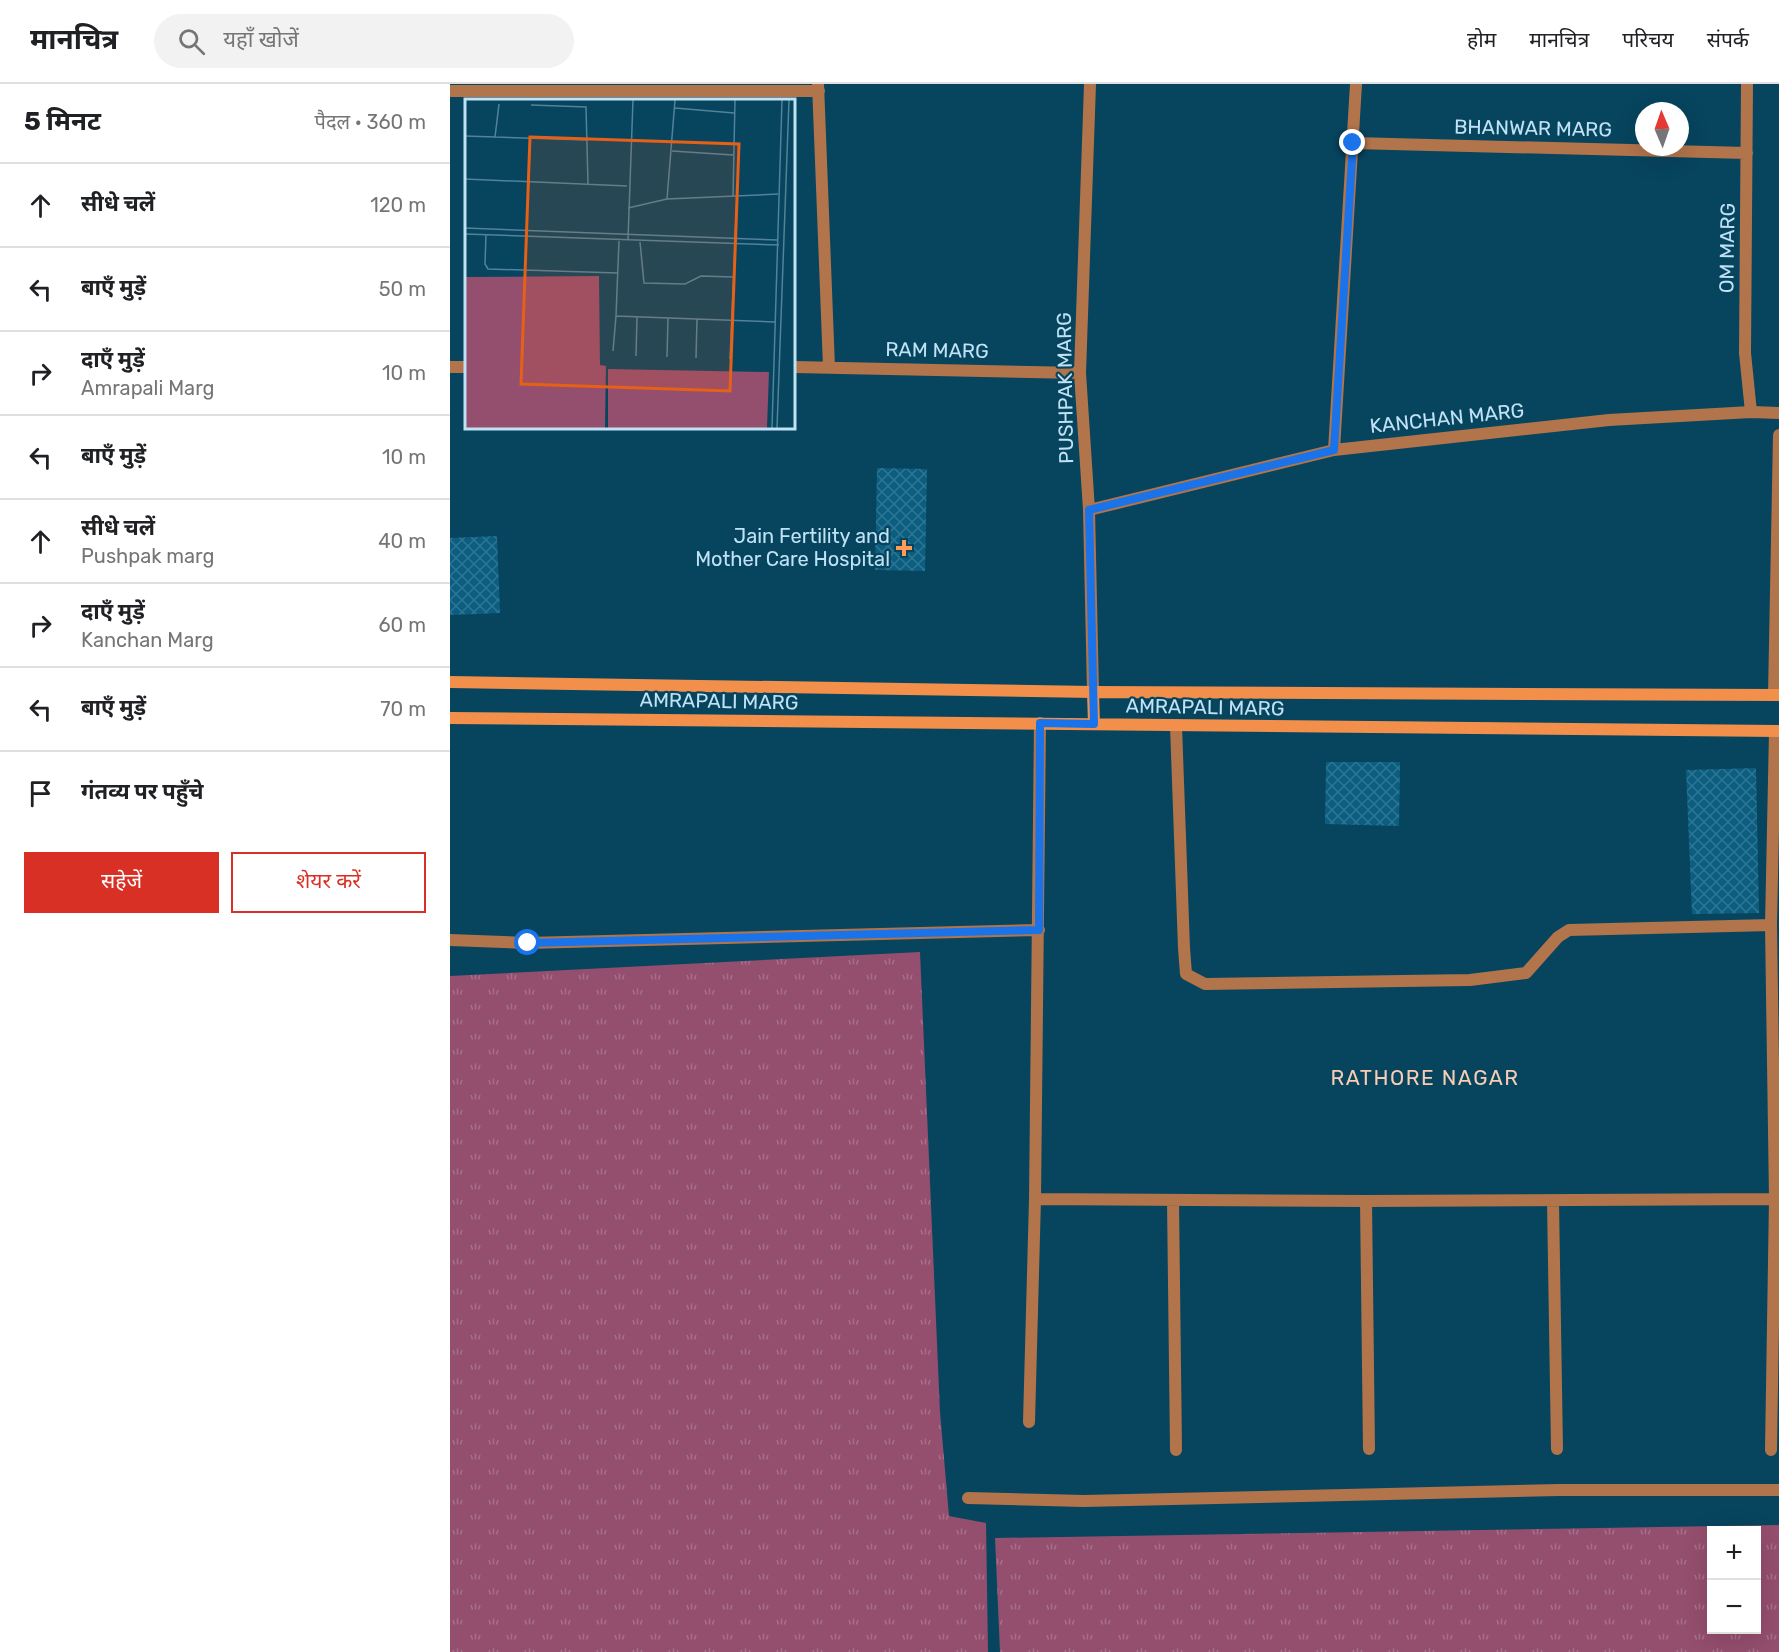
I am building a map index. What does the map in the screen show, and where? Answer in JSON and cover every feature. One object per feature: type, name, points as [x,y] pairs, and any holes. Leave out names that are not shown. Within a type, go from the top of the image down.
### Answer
[{"type":"street","name":"PUSHPAK MARG","points":[[1090,84],[1080,372],[1089,510],[1093,692]]},
{"type":"street","points":[[1334,450],[1356,84]]},
{"type":"street","name":"OM MARG","points":[[1747,84],[1745,353],[1751,412]]},
{"type":"street","points":[[450,91],[819,87],[829,367]]},
{"type":"street","name":"BHANWAR MARG","points":[[1353,143],[1747,153]]},
{"type":"street","name":"RAM MARG","points":[[795,367],[1080,372]]},
{"type":"street","name":"KANCHAN MARG","points":[[1089,510],[1334,450],[1609,420],[1751,412],[1779,413]]},
{"type":"street","points":[[1777,695],[1779,435]]},
{"type":"street","name":"AMRAPALI MARG","points":[[450,682],[1093,692],[1777,695]]},
{"type":"street","points":[[1093,692],[1094,724]]},
{"type":"street","name":"AMRAPALI MARG","points":[[450,718],[1777,731]]},
{"type":"street","points":[[1029,1422],[1035,1199],[1040,723]]},
{"type":"street","points":[[1176,726],[1186,974],[1205,984],[1470,980],[1526,973],[1557,937],[1569,930],[1771,925]]},
{"type":"street","points":[[1771,1450],[1777,1199],[1771,925],[1777,731]]},
{"type":"street","points":[[450,940],[528,943],[1039,930]]},
{"type":"street","points":[[1035,1199],[1366,1201],[1777,1199]]},
{"type":"street","points":[[1173,1200],[1176,1450]]},
{"type":"street","points":[[1366,1201],[1369,1449]]},
{"type":"street","points":[[1553,1201],[1557,1449]]},
{"type":"street","points":[[968,1498],[1084,1501],[1548,1490],[1779,1490]]},
{"type":"green space","points":[[920,952],[940,1412],[949,1516],[986,1523],[988,1652],[450,1652],[450,976]]},
{"type":"green space","points":[[1779,1525],[1779,1652],[1000,1652],[995,1538],[1707,1526],[1707,1634],[1761,1634],[1761,1526],[1719,1526]]},
{"type":"building","points":[[877,468],[927,469],[925,571],[875,570]]},
{"type":"building","points":[[497,536],[500,613],[450,615],[450,538]]},
{"type":"building","points":[[1326,762],[1400,762],[1399,826],[1325,824]]},
{"type":"building","points":[[1756,768],[1759,913],[1692,914],[1686,770]]},
{"type":"place","name":"Jain Fertility and Mother Care Hospital","points":[[904,548]]},
{"type":"district","name":"RATHORE NAGAR","points":[[1425,1077]]},
{"type":"route","points":[[528,943],[1039,930],[1040,723],[1094,724],[1089,510],[1334,450],[1353,143]]}]
